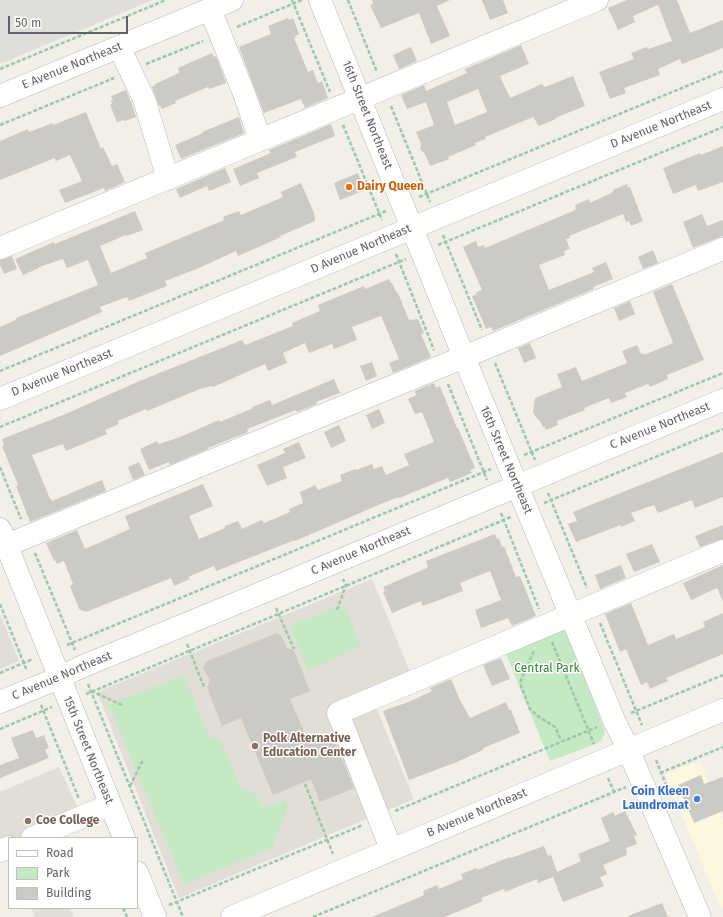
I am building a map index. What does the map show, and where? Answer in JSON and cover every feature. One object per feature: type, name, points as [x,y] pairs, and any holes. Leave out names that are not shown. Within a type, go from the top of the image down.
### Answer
[{"type":"street","name":"16th Street Northeast","points":[[320,0],[464,358],[570,614],[614,720],[628,749],[700,917]]},
{"type":"street","points":[[0,248],[597,0]]},
{"type":"street","points":[[220,4],[220,34],[245,96],[260,140]]},
{"type":"street","name":"E Avenue Northeast","points":[[0,96],[220,4]]},
{"type":"street","points":[[119,47],[144,99],[168,179]]},
{"type":"street","name":"D Avenue Northeast","points":[[0,399],[723,99]]},
{"type":"street","points":[[3,537],[29,537],[464,358],[723,249]]},
{"type":"street","name":"C Avenue Northeast","points":[[0,702],[723,400]]},
{"type":"street","name":"15th Street Northeast","points":[[3,537],[124,837]]},
{"type":"street","points":[[391,849],[338,713],[570,614],[723,551]]},
{"type":"street","name":"B Avenue Northeast","points":[[232,917],[723,710]]},
{"type":"street","points":[[34,837],[110,805]]},
{"type":"street","points":[[138,874],[155,917]]},
{"type":"path","points":[[0,68],[166,0]]},
{"type":"path","points":[[0,125],[302,0]]},
{"type":"path","points":[[418,198],[723,71]]},
{"type":"path","points":[[436,245],[723,127]]},
{"type":"path","points":[[0,371],[388,210]]},
{"type":"path","points":[[0,428],[408,258]]},
{"type":"path","points":[[522,456],[723,373]]},
{"type":"path","points":[[551,500],[723,428]]},
{"type":"path","points":[[0,466],[77,656]]},
{"type":"path","points":[[65,646],[493,468]]},
{"type":"path","points":[[499,508],[594,744]]},
{"type":"path","points":[[84,694],[512,516]]},
{"type":"path","points":[[336,562],[346,586],[337,610]]},
{"type":"path","points":[[269,590],[294,649]]},
{"type":"path","points":[[0,604],[29,677]]},
{"type":"path","points":[[180,627],[204,687]]},
{"type":"path","points":[[536,647],[521,680],[521,686],[530,709],[555,727],[560,740]]},
{"type":"path","points":[[0,673],[39,657]]},
{"type":"path","points":[[627,715],[723,675]]},
{"type":"path","points":[[85,677],[183,917]]},
{"type":"path","points":[[91,691],[122,705]]},
{"type":"path","points":[[40,704],[85,816]]},
{"type":"path","points":[[0,729],[56,706]]},
{"type":"path","points":[[658,774],[723,747]]},
{"type":"path","points":[[130,786],[143,760]]},
{"type":"path","points":[[607,776],[614,792]]},
{"type":"path","points":[[305,784],[340,871]]},
{"type":"path","points":[[313,917],[630,785]]},
{"type":"shaded area","points":[[0,0],[153,0],[0,64]]},
{"type":"shaded area","name":"Polk Alternative Education Center","points":[[372,579],[410,672],[369,690],[414,799],[179,898],[97,692]]},
{"type":"shaded area","points":[[0,614],[19,661],[0,669]]},
{"type":"shaded area","points":[[700,761],[723,819],[723,908],[721,909],[665,774]]},
{"type":"shaded area","name":"Coe College","points":[[59,767],[79,811],[39,837],[8,837],[8,839],[0,843],[0,792]]},
{"type":"shaded area","points":[[31,909],[70,909],[74,917],[35,917]]},
{"type":"green space","points":[[341,605],[342,608],[345,607],[361,646],[308,670],[290,626]]},
{"type":"green space","name":"Central Park","points":[[565,626],[605,731],[602,740],[596,744],[550,761],[504,649]]},
{"type":"green space","points":[[184,675],[209,737],[220,740],[241,788],[256,795],[262,808],[285,800],[288,807],[272,848],[184,884],[109,705]]},
{"type":"building","points":[[372,0],[450,0],[437,6],[450,36],[431,44],[419,13],[381,28],[370,5],[373,4]]},
{"type":"building","points":[[482,0],[503,0],[508,13],[490,20]]},
{"type":"building","points":[[627,0],[677,0],[690,33],[723,20],[723,48],[682,64],[680,59],[658,69],[660,75],[624,88],[626,93],[610,99],[599,72],[634,59],[631,53],[647,47],[648,49],[672,41],[658,5],[633,16],[635,22],[618,30],[608,8]]},
{"type":"building","points":[[288,18],[289,20],[293,18],[299,34],[294,38],[308,72],[313,70],[318,83],[322,81],[328,98],[305,108],[301,99],[264,113],[239,47],[271,34],[268,26]]},
{"type":"building","points":[[521,45],[529,64],[500,76],[510,98],[542,84],[545,87],[573,76],[585,106],[539,126],[533,117],[485,137],[486,139],[475,143],[476,145],[448,157],[449,159],[430,166],[425,154],[420,149],[421,144],[416,132],[434,125],[426,102],[407,109],[401,95],[424,85],[426,91],[467,73],[465,69]],"holes":[[[478,89],[487,112],[455,125],[447,102]]]},
{"type":"building","points":[[411,47],[417,61],[399,69],[393,55]]},
{"type":"building","points":[[212,53],[214,57],[216,56],[226,83],[209,89],[208,87],[175,101],[176,103],[162,109],[159,106],[152,87],[155,84],[179,73],[178,68]]},
{"type":"building","points":[[126,90],[136,117],[117,122],[110,105],[112,104],[111,101],[113,100],[111,96]]},
{"type":"building","points":[[86,112],[101,149],[103,147],[112,166],[117,164],[125,182],[105,191],[104,188],[65,203],[59,190],[82,181],[70,155],[56,161],[55,158],[0,180],[0,141],[28,129],[29,132],[53,123],[53,125]]},
{"type":"building","points":[[239,117],[244,133],[181,159],[175,145]]},
{"type":"building","points":[[331,124],[335,136],[295,152],[297,157],[257,173],[259,178],[240,186],[233,169],[271,153],[269,150]]},
{"type":"building","points":[[723,146],[723,182],[698,191],[696,185],[673,194],[663,168],[700,153],[701,155]]},
{"type":"building","points":[[225,168],[231,182],[209,191],[207,186],[180,198],[176,189]]},
{"type":"building","name":"Dairy Queen","points":[[358,173],[365,190],[340,200],[334,183]]},
{"type":"building","points":[[301,183],[314,213],[315,221],[238,256],[236,251],[199,268],[165,281],[167,286],[129,301],[127,297],[100,307],[102,312],[0,356],[0,327],[16,320],[16,318],[98,285],[88,260],[67,268],[63,259],[39,267],[23,275],[15,259],[54,242],[55,244],[135,211],[143,230],[127,236],[126,235],[100,246],[111,273],[147,258],[145,253],[224,220],[223,217],[239,211],[241,215],[283,197],[281,192]]},
{"type":"building","points":[[627,184],[628,188],[630,187],[643,221],[631,226],[629,221],[626,222],[623,214],[569,236],[570,238],[566,239],[570,249],[564,251],[565,255],[539,265],[549,290],[594,272],[592,268],[606,262],[613,279],[593,287],[594,289],[493,331],[491,327],[486,329],[472,296],[477,294],[476,292],[482,290],[463,247],[476,241],[478,247],[484,245],[485,248],[573,211],[576,209],[575,205],[589,199],[590,203]]},
{"type":"building","points":[[702,214],[707,226],[723,220],[723,236],[693,248],[683,222]]},
{"type":"building","points":[[653,250],[658,263],[643,269],[638,257]]},
{"type":"building","points":[[12,256],[17,269],[4,274],[0,265],[0,260]]},
{"type":"building","points":[[389,279],[398,293],[409,320],[418,319],[424,333],[421,334],[431,357],[393,373],[389,363],[399,359],[381,316],[352,327],[357,340],[334,349],[332,344],[309,353],[305,343],[283,353],[287,363],[268,371],[265,364],[213,387],[200,389],[147,411],[146,409],[118,421],[119,424],[105,430],[107,434],[66,451],[63,444],[32,455],[52,501],[102,480],[106,491],[30,522],[16,486],[18,485],[2,446],[4,445],[2,439],[68,413],[137,382],[242,340],[245,345],[293,326],[292,323],[320,311],[318,305],[364,286],[365,289]]},
{"type":"building","points":[[672,284],[704,360],[667,375],[668,379],[650,387],[648,384],[625,393],[627,397],[611,403],[609,398],[584,408],[585,410],[557,421],[558,425],[546,430],[533,412],[535,398],[562,387],[557,374],[576,367],[582,381],[627,363],[622,351],[637,345],[641,354],[643,353],[644,355],[673,343],[653,292]]},
{"type":"building","points":[[630,301],[635,314],[619,321],[614,308]]},
{"type":"building","points":[[530,343],[536,358],[524,363],[518,348]]},
{"type":"building","points":[[372,362],[377,376],[366,381],[360,366]]},
{"type":"building","points":[[334,379],[340,393],[316,402],[317,404],[297,412],[296,410],[247,429],[248,432],[170,465],[169,462],[149,470],[140,449],[157,441],[159,444],[180,437],[219,420],[220,422],[270,400],[272,405]]},
{"type":"building","points":[[434,383],[436,388],[440,386],[475,468],[470,470],[472,473],[450,482],[448,478],[383,503],[295,541],[216,571],[214,566],[188,577],[190,579],[174,586],[171,578],[86,612],[79,609],[70,586],[73,584],[64,561],[57,564],[55,560],[54,561],[46,543],[77,530],[85,549],[130,529],[125,516],[203,484],[213,506],[189,516],[199,539],[238,521],[242,529],[262,520],[264,523],[290,512],[289,509],[303,503],[300,492],[315,485],[318,490],[342,481],[340,475],[355,469],[356,470],[372,464],[374,469],[382,466],[386,475],[409,465],[404,454],[434,442],[422,412],[415,414],[408,399],[416,395],[415,391]]},
{"type":"building","points":[[379,409],[385,423],[372,429],[366,415]]},
{"type":"building","points":[[339,425],[346,441],[331,448],[324,432]]},
{"type":"building","points":[[299,442],[306,458],[283,467],[287,478],[267,486],[257,465],[285,453],[283,449]]},
{"type":"building","points":[[723,452],[723,497],[695,508],[692,500],[658,513],[654,505],[631,513],[635,521],[576,542],[568,524],[577,521],[573,512]]},
{"type":"building","points":[[139,462],[145,475],[133,480],[128,467]]},
{"type":"building","points":[[723,525],[723,539],[700,547],[695,536]]},
{"type":"building","points":[[495,534],[497,539],[499,538],[502,547],[504,546],[516,577],[520,576],[536,616],[512,626],[508,618],[481,628],[475,610],[501,600],[490,571],[460,583],[463,591],[423,606],[421,601],[392,613],[383,592],[385,591],[383,587],[427,568],[426,561]]},
{"type":"building","points":[[652,544],[660,562],[634,572],[626,554]]},
{"type":"building","points":[[621,565],[626,578],[600,589],[595,575]]},
{"type":"building","points":[[723,565],[723,601],[717,588],[691,600],[683,583]]},
{"type":"building","points":[[631,603],[648,645],[674,634],[676,639],[705,627],[703,622],[723,613],[723,654],[666,678],[668,681],[650,689],[647,682],[641,685],[626,649],[620,652],[605,614]]},
{"type":"building","points":[[277,633],[281,636],[287,648],[294,651],[310,691],[290,699],[309,744],[332,735],[354,788],[320,802],[311,779],[273,795],[241,718],[222,726],[207,688],[210,680],[203,668],[205,662]]},
{"type":"building","points":[[501,658],[510,679],[492,686],[483,665]]},
{"type":"building","points":[[451,679],[470,718],[506,702],[509,710],[511,710],[520,733],[483,748],[483,750],[457,762],[409,780],[383,711],[411,701],[432,691],[430,688]]},
{"type":"building","points":[[33,730],[36,738],[44,735],[49,748],[45,750],[49,758],[0,778],[0,765],[19,758],[11,738]]},
{"type":"building","name":"Coin Kleen Laundromat","points":[[701,775],[704,784],[723,777],[723,811],[694,823],[678,785]]},
{"type":"building","points":[[625,811],[637,835],[634,836],[637,844],[626,848],[627,855],[603,865],[607,874],[600,877],[604,886],[563,902],[553,877],[538,883],[537,879],[505,892],[504,889],[481,898],[483,901],[445,917],[372,917],[420,897],[424,895],[423,891],[437,885],[439,889],[463,879],[461,874],[477,868],[477,870],[544,846],[548,856],[551,855],[557,872],[581,861],[578,854],[610,841],[601,818],[613,812],[615,816]]},
{"type":"building","points":[[662,903],[668,917],[628,916]]},
{"type":"place","name":"Dairy Queen","points":[[349,187]]},
{"type":"place","name":"Polk Alternative Education Center","points":[[255,746]]},
{"type":"place","name":"Coin Kleen Laundromat","points":[[697,799]]},
{"type":"place","name":"Coe College","points":[[28,821]]}]
